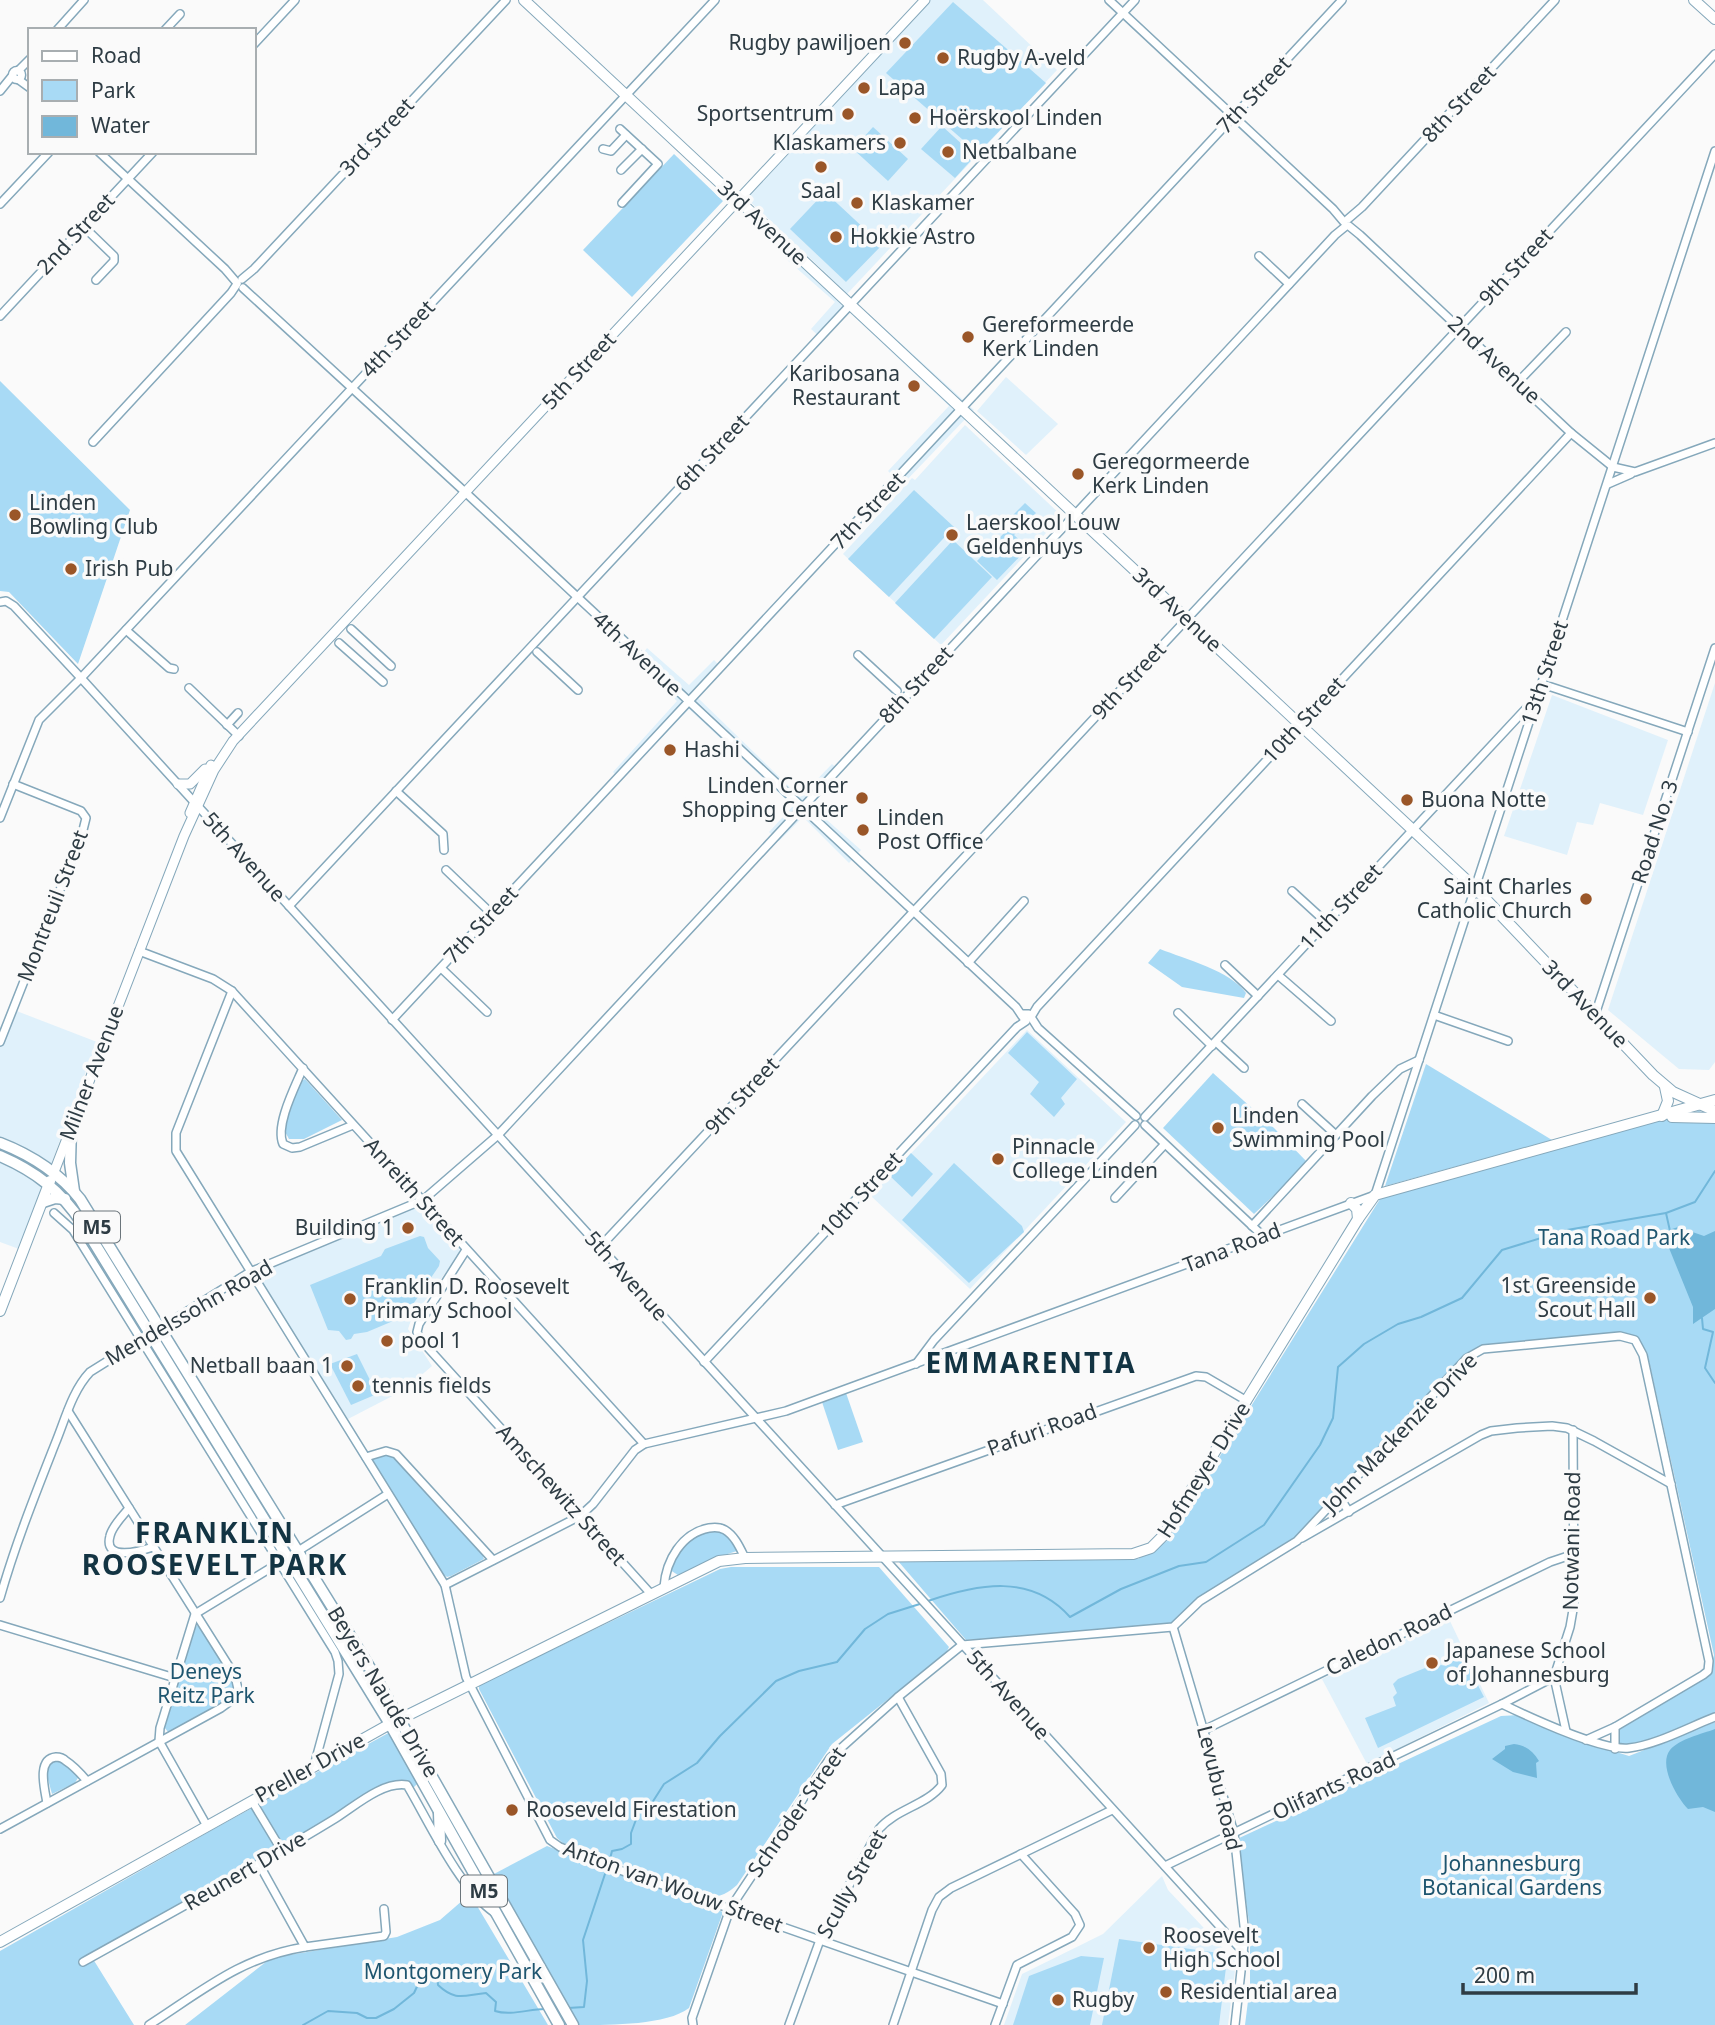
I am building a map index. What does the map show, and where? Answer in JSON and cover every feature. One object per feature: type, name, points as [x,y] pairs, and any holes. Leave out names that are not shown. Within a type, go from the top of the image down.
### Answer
[{"type":"main road","points":[[1695,0],[1715,19]]},
{"type":"main road","name":"3rd Avenue","points":[[524,1],[1476,889],[1664,1086],[1715,1111]]},
{"type":"main road","points":[[1664,1086],[1668,1100],[1660,1116],[1715,1118]]},
{"type":"main road","name":"Tana Road","points":[[1375,1195],[1715,1100]]},
{"type":"main road","points":[[43,1202],[70,1195],[71,1127]]},
{"type":"main road","name":"Beyers Naudé Drive","points":[[0,1143],[23,1153],[70,1195],[160,1328],[298,1551],[395,1721],[467,1836],[573,2025]]},
{"type":"main road","name":"Beyers Naudé Drive","points":[[0,1156],[51,1178]]},
{"type":"main road","name":"Milner Avenue","points":[[0,1311],[51,1178]]},
{"type":"main road","name":"Beyers Naudé Drive","points":[[70,1195],[82,1223],[145,1337],[283,1560],[395,1721],[438,1810],[559,2025]]},
{"type":"main road","name":"Hofmeyer Drive","points":[[881,1556],[1125,1554],[1146,1551],[1163,1536],[1375,1195]]},
{"type":"main road","points":[[1351,1203],[1357,1209],[1358,1219]]},
{"type":"main road","name":"Preller Drive","points":[[0,1942],[395,1721],[719,1561],[745,1558],[881,1556]]},
{"type":"main road","points":[[438,1810],[440,1841]]},
{"type":"main road","points":[[456,1842],[467,1836]]},
{"type":"main road","points":[[478,1881],[489,1874]]},
{"type":"street","points":[[256,42],[295,0]]},
{"type":"street","name":"4th Street","points":[[0,818],[42,716],[81,678],[715,0]]},
{"type":"street","name":"5th Street","points":[[196,804],[214,770],[236,739],[925,0]]},
{"type":"street","name":"2nd Avenue","points":[[1109,0],[1571,433],[1613,467],[1635,472]]},
{"type":"street","name":"6th Street","points":[[289,906],[1135,0]]},
{"type":"street","name":"7th Street","points":[[392,1020],[1342,0]]},
{"type":"street","name":"8th Street","points":[[498,1135],[1555,0]]},
{"type":"street","points":[[59,28],[80,1]]},
{"type":"street","name":"3rd Street","points":[[241,284],[503,2]]},
{"type":"street","points":[[167,28],[180,14]]},
{"type":"street","name":"9th Street","points":[[600,1247],[1715,54]]},
{"type":"street","points":[[2,89],[18,76],[28,61]]},
{"type":"street","points":[[18,76],[28,85]]},
{"type":"street","points":[[620,129],[658,164],[622,203]]},
{"type":"street","points":[[603,149],[611,151],[626,135]]},
{"type":"street","points":[[621,170],[642,149]]},
{"type":"street","name":"13th Street","points":[[1375,1195],[1715,151]]},
{"type":"street","points":[[0,204],[47,154]]},
{"type":"street","name":"4th Avenue","points":[[101,154],[968,963],[1136,1116]]},
{"type":"street","name":"2nd Street","points":[[0,316],[151,154]]},
{"type":"street","points":[[83,226],[114,256],[114,261],[96,280]]},
{"type":"street","points":[[1259,256],[1289,284]]},
{"type":"street","points":[[93,442],[241,284]]},
{"type":"street","points":[[1518,382],[1566,332]]},
{"type":"street","name":"10th Street","points":[[704,1362],[1571,433]]},
{"type":"street","points":[[1608,484],[1715,443]]},
{"type":"street","name":"5th Avenue","points":[[3,602],[17,609],[81,678],[1244,1953]]},
{"type":"street","points":[[351,629],[391,666]]},
{"type":"street","points":[[126,630],[159,661],[171,670],[174,669]]},
{"type":"street","points":[[339,643],[383,682]]},
{"type":"street","name":"Road No. 3","points":[[1595,1015],[1715,648]]},
{"type":"street","points":[[537,652],[578,690]]},
{"type":"street","points":[[858,655],[897,691]]},
{"type":"street","points":[[1542,684],[1688,732]]},
{"type":"street","points":[[189,688],[227,724],[236,739]]},
{"type":"street","name":"11th Street","points":[[1145,1121],[1536,698]]},
{"type":"street","points":[[227,724],[238,713]]},
{"type":"street","name":"5th Street","points":[[196,804],[210,766],[223,749],[236,739]]},
{"type":"street","points":[[178,784],[190,783],[210,766]]},
{"type":"street","name":"Montreuil Street","points":[[0,1041],[86,818],[81,811],[13,784]]},
{"type":"street","points":[[396,792],[443,834],[444,850]]},
{"type":"street","name":"Milner Avenue","points":[[51,1178],[196,804]]},
{"type":"street","points":[[446,870],[492,914]]},
{"type":"street","points":[[1293,891],[1327,923]]},
{"type":"street","points":[[968,963],[1024,901]]},
{"type":"street","name":"Anreith Street","points":[[139,951],[213,979],[232,990],[644,1444]]},
{"type":"street","points":[[1225,965],[1258,996]]},
{"type":"street","points":[[441,968],[487,1012]]},
{"type":"street","points":[[1278,975],[1331,1021]]},
{"type":"street","name":"Anton van Wouw Street","points":[[232,990],[176,1133],[175,1146],[250,1272],[445,1585],[464,1672],[550,1840],[559,1847],[611,1867],[1003,2004]]},
{"type":"street","points":[[1178,1013],[1244,1068]]},
{"type":"street","points":[[1434,1015],[1507,1041]]},
{"type":"street","points":[[1252,1226],[1398,1071],[1419,1060]]},
{"type":"street","name":"Anreith Street","points":[[303,1068],[281,1125],[283,1144],[292,1148],[300,1147],[353,1125]]},
{"type":"street","points":[[1302,1104],[1336,1135]]},
{"type":"street","points":[[1135,1125],[1133,1119],[1142,1114],[1164,1145],[1264,1237]]},
{"type":"street","points":[[1135,1125],[1141,1127],[1145,1121]]},
{"type":"street","points":[[916,1364],[934,1340],[1135,1125]]},
{"type":"street","name":"Mendelssohn Road","points":[[0,1598],[15,1546],[68,1411],[81,1383],[90,1372],[250,1272],[423,1200],[498,1135]]},
{"type":"street","points":[[1115,1198],[1164,1145]]},
{"type":"street","name":"Tana Road","points":[[644,1444],[786,1411],[1375,1195]]},
{"type":"street","name":"Beyers Naudé Drive","points":[[54,1213],[73,1230],[145,1337]]},
{"type":"street","name":"Amschewitz Street","points":[[466,1250],[419,1324],[417,1332],[422,1343],[651,1594]]},
{"type":"street","name":"John Mackenzie Drive","points":[[1173,1627],[1200,1601],[1297,1541],[1470,1354],[1493,1347],[1620,1336],[1635,1340],[1643,1355],[1706,1638],[1709,1667],[1703,1675],[1615,1727],[1586,1740]]},
{"type":"street","name":"Pafuri Road","points":[[835,1505],[1191,1378],[1206,1377],[1247,1401]]},
{"type":"street","points":[[0,1829],[227,1704],[238,1692],[235,1676],[68,1411]]},
{"type":"street","points":[[1297,1541],[1486,1432],[1552,1426],[1573,1430],[1671,1484]]},
{"type":"street","name":"Notwani Road","points":[[1566,1731],[1554,1677],[1572,1616],[1573,1430]]},
{"type":"street","points":[[445,1585],[580,1516],[593,1504],[635,1450],[644,1444]]},
{"type":"street","points":[[366,1457],[382,1451],[396,1454],[493,1560]]},
{"type":"street","points":[[207,1826],[159,1741],[160,1728],[195,1614],[388,1494]]},
{"type":"street","points":[[1338,1495],[1349,1512]]},
{"type":"street","points":[[129,1508],[110,1534],[111,1546],[116,1552],[124,1553],[153,1547]]},
{"type":"street","points":[[664,1587],[672,1558],[692,1533],[721,1528],[730,1534],[745,1558]]},
{"type":"street","name":"Caledon Road","points":[[1204,1730],[1556,1559],[1574,1554]]},
{"type":"street","name":"Beyers Naudé Drive","points":[[283,1560],[335,1652],[339,1666],[314,1766]]},
{"type":"street","points":[[0,1625],[175,1678]]},
{"type":"street","points":[[962,1645],[1173,1627]]},
{"type":"street","name":"Levubu Road","points":[[1173,1627],[1234,1833],[1245,1927],[1236,2025]]},
{"type":"street","name":"Schroder Street","points":[[692,2024],[730,1909],[830,1758],[898,1697],[962,1645]]},
{"type":"street","name":"Olifants Road","points":[[1165,1866],[1554,1677]]},
{"type":"street","name":"Scully Street","points":[[789,2025],[820,1940],[883,1825],[935,1793],[942,1785],[941,1774],[898,1697]]},
{"type":"street","points":[[1502,1704],[1586,1740],[1615,1749],[1644,1745],[1715,1717]]},
{"type":"street","points":[[1615,1727],[1615,1749]]},
{"type":"street","points":[[47,1803],[43,1774],[44,1765],[49,1759],[64,1759],[87,1781]]},
{"type":"street","name":"Reunert Drive","points":[[82,1962],[282,1851],[376,1793],[393,1785],[407,1785]]},
{"type":"street","name":"Beyers Naudé Drive","points":[[407,1785],[462,1877],[482,1904],[497,1914]]},
{"type":"street","points":[[252,1801],[282,1851]]},
{"type":"street","points":[[893,2025],[932,1910],[939,1897],[951,1888],[1112,1810]]},
{"type":"street","points":[[995,2025],[1017,1965],[1072,1937],[1080,1925],[1078,1917],[1021,1854]]},
{"type":"street","points":[[259,1864],[305,1947]]},
{"type":"street","points":[[149,2025],[240,1966],[276,1951],[384,1936],[384,1909]]},
{"type":"shaded area","name":"Hoërskool Linden","points":[[929,0],[983,0],[1057,70],[847,294],[974,410],[902,485],[888,471],[949,406],[848,311],[823,340],[811,329],[835,302],[785,258],[795,247],[830,277],[744,196]]},
{"type":"shaded area","points":[[1006,377],[1058,424],[1026,455],[977,411]]},
{"type":"shaded area","name":"Laerskool Louw Geldenhuys","points":[[965,425],[1062,516],[941,645],[843,554]]},
{"type":"shaded area","points":[[647,648],[689,685],[714,660],[724,670],[698,698],[800,797],[832,764],[841,772],[811,806],[861,850],[849,863],[803,817],[779,841],[769,832],[793,806],[689,709],[621,780],[613,772],[677,701],[636,663]]},
{"type":"shaded area","points":[[1715,683],[1715,1062],[1709,1070],[1679,1069],[1608,1010]]},
{"type":"shaded area","points":[[1552,695],[1668,740],[1643,815],[1600,803],[1593,825],[1577,822],[1567,855],[1504,836]]},
{"type":"shaded area","points":[[14,1010],[97,1042],[19,1249],[0,1242],[0,1045]]},
{"type":"shaded area","name":"Pinnacle College Linden","points":[[1027,1030],[1126,1122],[970,1289],[871,1196]]},
{"type":"shaded area","name":"Franklin D. Roosevelt Primary School","points":[[422,1204],[460,1247],[459,1254],[411,1320],[408,1329],[432,1366],[404,1390],[348,1419],[260,1279],[262,1272]]},
{"type":"shaded area","name":"Japanese School of Johannesburg","points":[[1449,1619],[1489,1703],[1367,1764],[1322,1679]]},
{"type":"shaded area","name":"Roosevelt High School","points":[[1162,1876],[1168,1890],[1236,1962],[1228,2025],[1004,2025],[1022,1974],[1103,1934]]},
{"type":"green space","points":[[953,2],[1046,83],[978,153],[886,73]]},
{"type":"green space","name":"Netbalbane","points":[[942,126],[975,156],[955,178],[921,149]]},
{"type":"green space","points":[[873,127],[908,159],[888,181],[853,149]]},
{"type":"green space","points":[[674,154],[723,201],[632,297],[583,250]]},
{"type":"green space","name":"Hokkie Astro","points":[[825,192],[882,245],[846,282],[790,229]]},
{"type":"green space","points":[[0,381],[130,510],[78,664],[9,592],[0,591]]},
{"type":"green space","points":[[914,490],[954,527],[889,597],[848,559]]},
{"type":"green space","points":[[1025,503],[1036,513],[1014,535],[1028,548],[997,580],[977,561],[1008,529],[1004,524]]},
{"type":"green space","points":[[953,540],[992,577],[934,639],[895,603]]},
{"type":"green space","points":[[1160,949],[1230,978],[1246,993],[1244,998],[1182,987],[1148,963]]},
{"type":"green space","points":[[1027,1032],[1077,1079],[1061,1098],[1065,1104],[1054,1117],[1030,1094],[1039,1082],[1008,1053]]},
{"type":"green space","points":[[1426,1064],[1552,1140],[1385,1186]]},
{"type":"green space","name":"Linden Swimming Pool","points":[[1213,1073],[1308,1163],[1254,1214],[1163,1128]]},
{"type":"green space","points":[[305,1079],[342,1120],[304,1139],[289,1139],[282,1126],[298,1083]]},
{"type":"green space","name":"Tana Road Park","points":[[1699,1111],[1715,1118],[1715,1714],[1639,1744],[1618,1745],[1619,1726],[1708,1677],[1714,1655],[1647,1352],[1627,1339],[1491,1348],[1470,1356],[1300,1542],[1207,1594],[1172,1625],[966,1640],[898,1561],[1138,1559],[1167,1541],[1380,1199],[1570,1144]]},
{"type":"green space","points":[[911,1153],[933,1174],[912,1197],[890,1176]]},
{"type":"green space","points":[[954,1163],[1022,1226],[1024,1232],[969,1283],[902,1220]]},
{"type":"green space","points":[[420,1236],[424,1237],[428,1248],[440,1261],[405,1316],[367,1332],[354,1334],[351,1339],[346,1340],[339,1331],[328,1330],[310,1285],[381,1256],[385,1249]]},
{"type":"green space","name":"tennis fields","points":[[357,1354],[377,1394],[351,1405],[330,1364]]},
{"type":"green space","points":[[845,1390],[863,1442],[838,1450],[821,1399]]},
{"type":"green space","points":[[384,1453],[393,1454],[484,1559],[451,1576],[443,1574],[373,1463],[373,1458]]},
{"type":"green space","points":[[720,1530],[737,1545],[737,1551],[678,1575],[670,1570],[688,1540]]},
{"type":"green space","points":[[879,1567],[949,1647],[946,1653],[832,1744],[737,1885],[724,1894],[709,1897],[563,1843],[557,1838],[479,1685],[720,1569]]},
{"type":"green space","name":"Deneys Reitz Park","points":[[199,1625],[235,1676],[235,1696],[169,1733],[164,1727],[165,1723],[195,1627]]},
{"type":"green space","points":[[1462,1654],[1484,1697],[1378,1748],[1365,1718],[1396,1706],[1393,1697],[1397,1693],[1393,1684],[1398,1679],[1425,1668],[1428,1671],[1441,1665],[1446,1666]]},
{"type":"green space","name":"Johannesburg Botanical Gardens","points":[[1519,1715],[1565,1736],[1629,1756],[1715,1722],[1715,2025],[1245,2025],[1250,1985],[1250,1929],[1237,1839],[1501,1716]]},
{"type":"green space","points":[[392,1731],[418,1783],[412,1789],[389,1790],[280,1849],[93,1959],[134,2025],[0,2025],[0,1951]]},
{"type":"green space","points":[[61,1759],[79,1776],[75,1783],[52,1794],[46,1772],[50,1762]]},
{"type":"green space","points":[[547,1846],[723,1912],[689,2008],[679,2014],[653,2021],[579,2025],[494,1874]]},
{"type":"green space","name":"Montgomery Park","points":[[470,1894],[548,2025],[185,2025],[271,1958],[397,1937],[440,1920]]},
{"type":"green space","name":"Residential area","points":[[1119,1939],[1219,1953],[1227,1959],[1219,2025],[1102,2025]]},
{"type":"green space","name":"Rugby","points":[[1081,1956],[1104,1958],[1090,2025],[1013,2025],[1029,1976]]},
{"type":"water","points":[[1678,1227],[1704,1236],[1715,1231],[1715,1309],[1693,1324],[1693,1307],[1669,1248],[1669,1230]]},
{"type":"water","points":[[1715,1729],[1715,1812],[1703,1807],[1688,1809],[1670,1781],[1667,1756],[1679,1743]]},
{"type":"water","points":[[1514,1744],[1525,1747],[1537,1757],[1537,1778],[1513,1772],[1492,1759],[1505,1749],[1505,1746]]},
{"type":"waterway","points":[[1670,1231],[1666,1213],[1695,1202],[1715,1171]]},
{"type":"waterway","points":[[928,1601],[985,1587],[1021,1588],[1055,1603],[1070,1617],[1121,1589],[1179,1566],[1206,1562],[1264,1525],[1320,1445],[1333,1418],[1338,1367],[1364,1344],[1398,1324],[1421,1317],[1462,1298],[1502,1250],[1567,1230],[1666,1213]]},
{"type":"waterway","points":[[1702,1318],[1703,1329],[1713,1332],[1705,1368],[1715,1383]]},
{"type":"waterway","points":[[609,1863],[612,1851],[631,1844],[631,1833],[640,1809],[650,1806],[664,1784],[697,1763],[720,1736],[776,1681],[799,1671],[837,1662],[865,1629],[888,1614],[923,1603]]},
{"type":"waterway","points":[[568,2008],[584,2007],[587,1981],[583,1940],[607,1868]]},
{"type":"waterway","points":[[303,2025],[328,2011],[357,2013],[367,2018],[376,2018],[394,2009],[414,1993],[422,1976],[437,1975],[438,1985],[455,1996],[486,1993],[496,2002],[495,2011],[514,2013],[545,2009]]},
{"type":"place","name":"Rugby pawiljoen","points":[[905,43]]},
{"type":"place","name":"Rugby A-veld","points":[[943,58]]},
{"type":"place","name":"Lapa","points":[[864,88]]},
{"type":"place","name":"Sportsentrum","points":[[848,114]]},
{"type":"place","name":"Hoërskool Linden","points":[[915,118]]},
{"type":"place","name":"Klaskamers","points":[[900,143]]},
{"type":"place","name":"Netbalbane","points":[[948,152]]},
{"type":"place","name":"Saal","points":[[821,167]]},
{"type":"place","name":"Klaskamer","points":[[857,203]]},
{"type":"place","name":"Hokkie Astro","points":[[836,237]]},
{"type":"place","name":"Gereformeerde Kerk Linden","points":[[968,337]]},
{"type":"place","name":"Karibosana Restaurant","points":[[914,386]]},
{"type":"place","name":"Geregormeerde Kerk Linden","points":[[1078,474]]},
{"type":"place","name":"Linden Bowling Club","points":[[15,515]]},
{"type":"place","name":"Laerskool Louw Geldenhuys","points":[[952,535]]},
{"type":"place","name":"Irish Pub","points":[[71,569]]},
{"type":"place","name":"Hashi","points":[[670,750]]},
{"type":"place","name":"Linden Corner Shopping Center","points":[[862,798]]},
{"type":"place","name":"Buona Notte","points":[[1407,800]]},
{"type":"place","name":"Linden Post Office","points":[[863,830]]},
{"type":"place","name":"Saint Charles Catholic Church","points":[[1586,899]]},
{"type":"place","name":"Linden Swimming Pool","points":[[1218,1128]]},
{"type":"place","name":"Pinnacle College Linden","points":[[998,1159]]},
{"type":"place","name":"Building 1","points":[[408,1228]]},
{"type":"place","name":"1st Greenside Scout Hall","points":[[1650,1298]]},
{"type":"place","name":"Franklin D. Roosevelt Primary School","points":[[350,1299]]},
{"type":"place","name":"pool 1","points":[[387,1341]]},
{"type":"place","name":"Netball baan 1","points":[[347,1366]]},
{"type":"place","name":"tennis fields","points":[[358,1386]]},
{"type":"place","name":"Japanese School of Johannesburg","points":[[1432,1663]]},
{"type":"place","name":"Rooseveld Firestation","points":[[512,1810]]},
{"type":"place","name":"Roosevelt High School","points":[[1149,1948]]},
{"type":"place","name":"Residential area","points":[[1166,1992]]},
{"type":"place","name":"Rugby","points":[[1058,2000]]},
{"type":"district","name":"EMMARENTIA","points":[[1031,1363]]},
{"type":"district","name":"FRANKLIN ROOSEVELT PARK","points":[[215,1549]]}]
